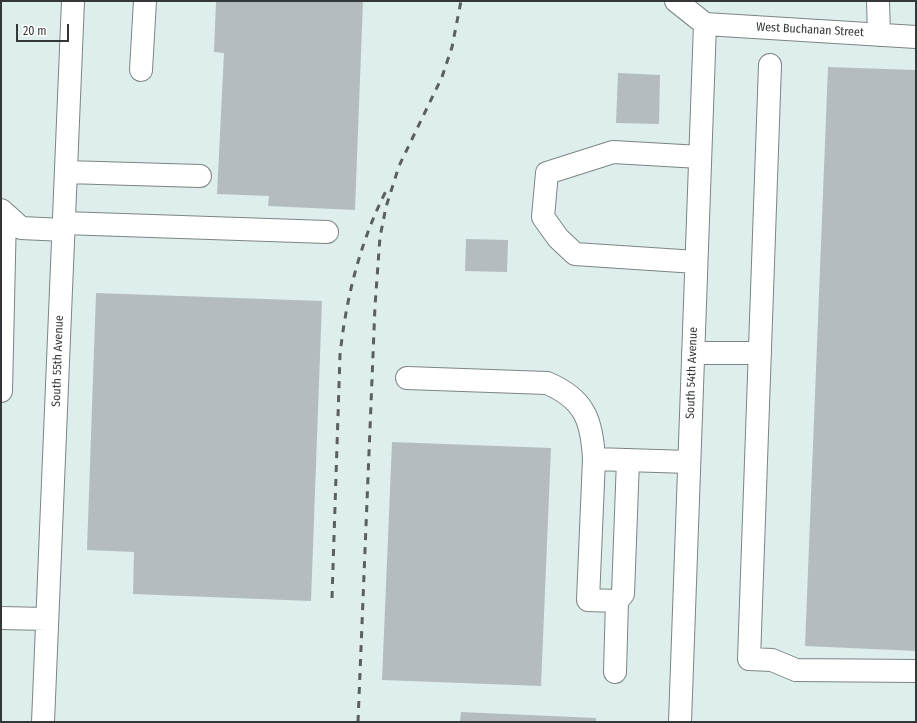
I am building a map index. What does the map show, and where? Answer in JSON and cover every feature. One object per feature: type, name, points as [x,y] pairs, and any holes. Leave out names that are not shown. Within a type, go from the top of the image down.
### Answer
[{"type":"street","name":"South 55th Avenue","points":[[43,722],[73,1]]},
{"type":"street","points":[[141,70],[145,1]]},
{"type":"street","points":[[676,1],[704,24]]},
{"type":"street","points":[[878,1],[879,35]]},
{"type":"street","name":"West Buchanan Street","points":[[704,24],[916,37]]},
{"type":"street","name":"South 54th Avenue","points":[[680,722],[704,24]]},
{"type":"street","points":[[770,65],[749,659],[772,660],[796,670],[916,672]]},
{"type":"street","points":[[696,262],[575,254],[558,238],[543,217],[547,173],[613,152],[700,157]]},
{"type":"street","points":[[66,172],[200,176]]},
{"type":"street","points":[[3,212],[21,228],[64,226],[327,232]]},
{"type":"street","points":[[1,391],[3,212]]},
{"type":"street","points":[[693,354],[760,354]]},
{"type":"street","points":[[407,378],[547,383],[561,389],[584,410],[593,436],[594,459],[588,600],[617,601]]},
{"type":"street","points":[[594,459],[689,462]]},
{"type":"street","points":[[615,672],[617,601],[623,594],[628,460]]},
{"type":"street","points":[[1,618],[48,619]]},
{"type":"shaded area","points":[[1,1],[916,1],[916,722],[1,722]]},
{"type":"building","points":[[216,1],[363,1],[355,210],[268,206],[269,196],[217,194],[224,53],[214,52]]},
{"type":"building","points":[[828,67],[916,70],[916,651],[805,646]]},
{"type":"building","points":[[618,73],[660,75],[659,124],[616,123]]},
{"type":"building","points":[[466,239],[508,240],[507,272],[465,271]]},
{"type":"building","points":[[96,293],[322,301],[311,601],[133,594],[134,552],[87,550]]},
{"type":"building","points":[[392,442],[551,448],[541,686],[382,680]]},
{"type":"building","points":[[461,712],[596,718],[596,722],[460,722]]},
{"type":"railway","points":[[358,722],[375,306],[380,237],[386,207],[399,166],[442,77],[452,47],[461,1]]},
{"type":"railway","points":[[332,598],[340,355],[350,292],[369,230],[386,191]]}]
